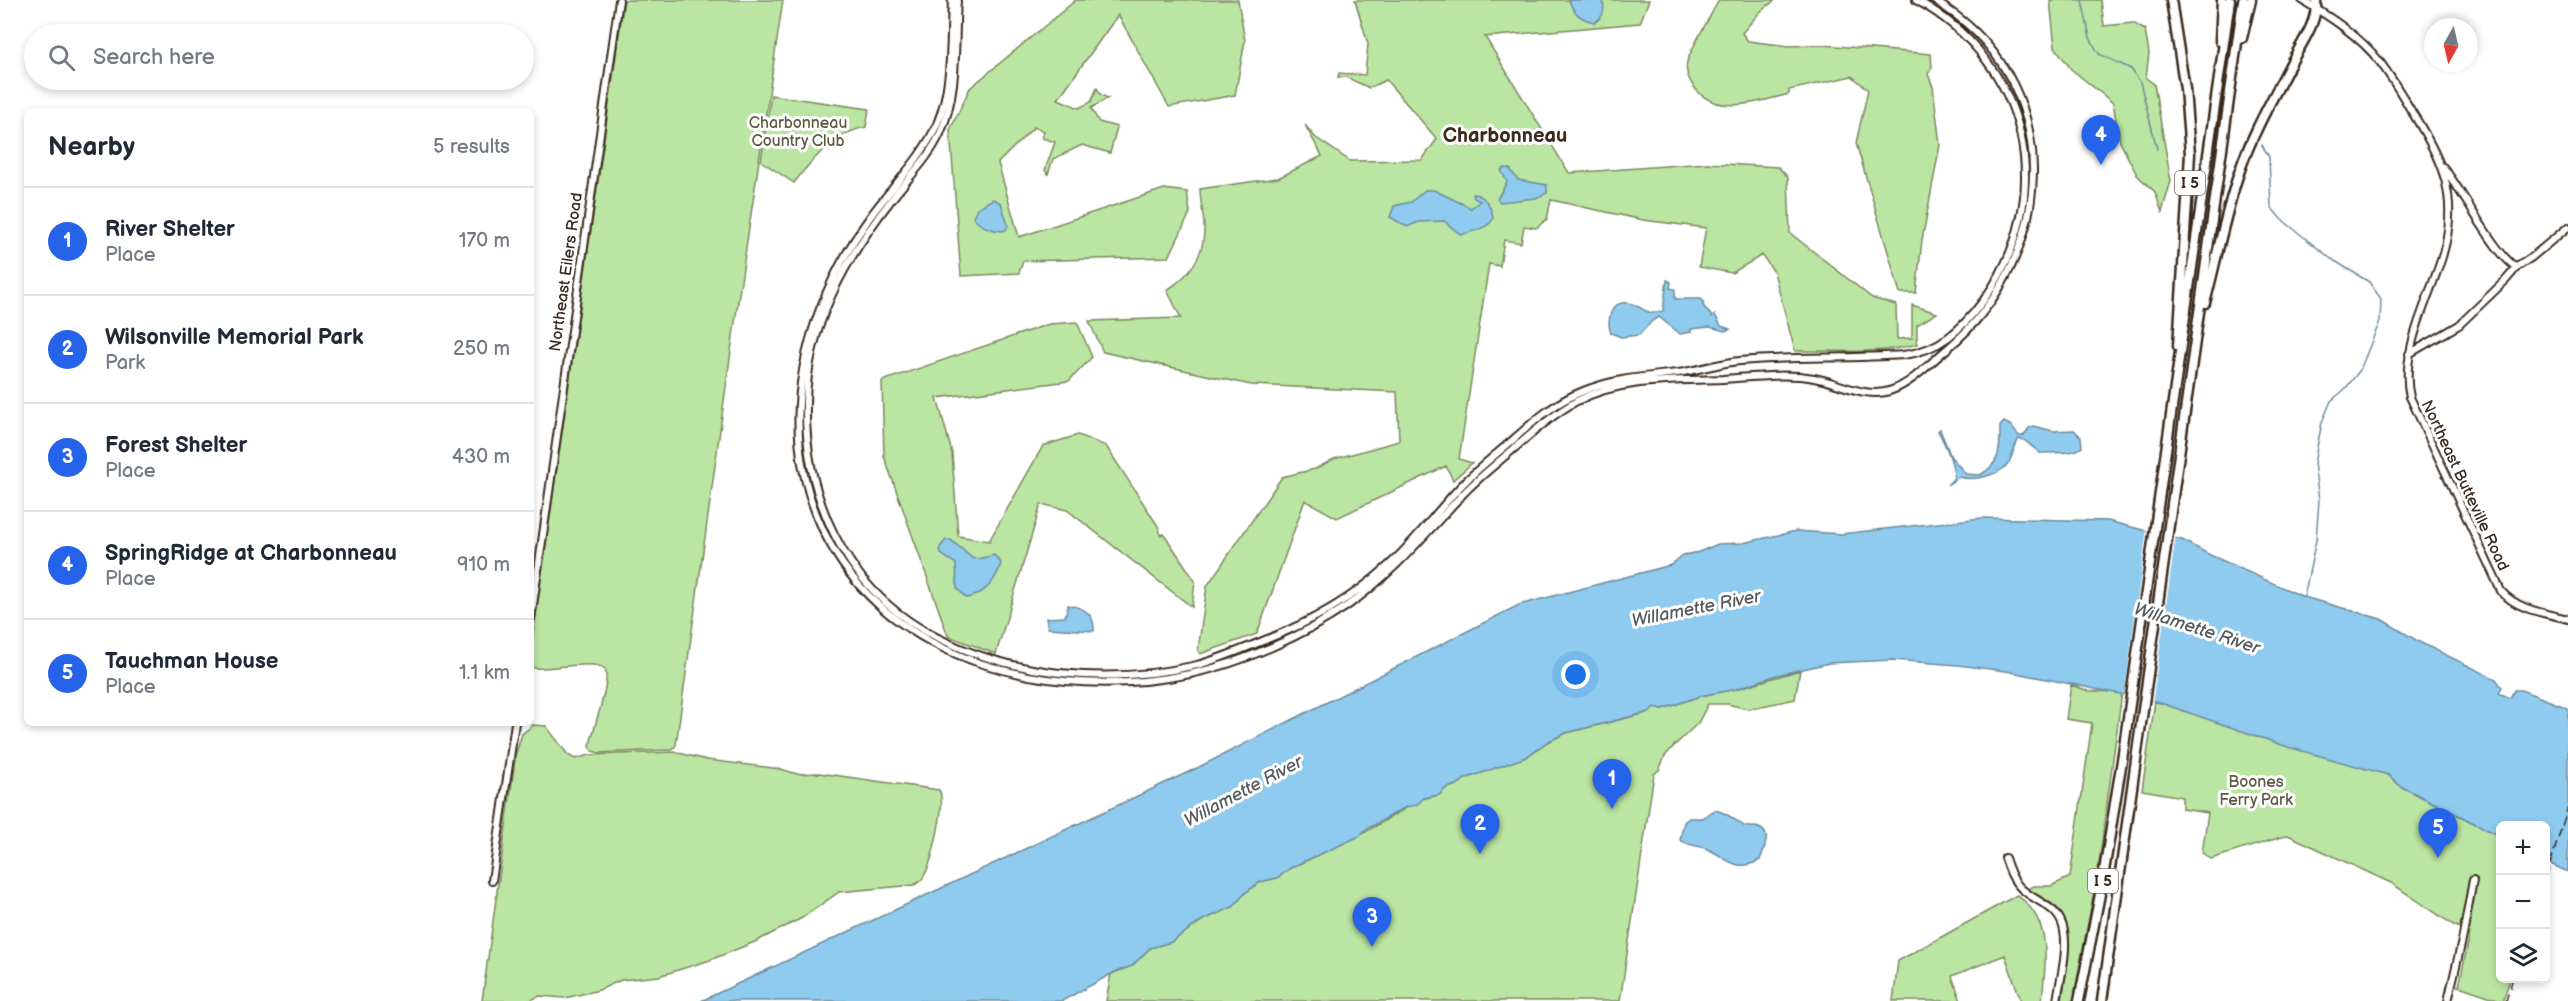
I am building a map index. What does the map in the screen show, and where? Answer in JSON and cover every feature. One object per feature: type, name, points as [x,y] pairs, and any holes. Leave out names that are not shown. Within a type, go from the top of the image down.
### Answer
[{"type":"highway","name":"I 5","points":[[2172,0],[2186,89],[2190,154],[2188,216],[2178,332],[2178,366]]},
{"type":"highway","name":"I 5","points":[[2218,85],[2222,0]]},
{"type":"highway","name":"I 5","points":[[2079,1001],[2102,884],[2122,760],[2230,0]]},
{"type":"highway","name":"I 5","points":[[2102,1001],[2243,0]]},
{"type":"highway","name":"I 5","points":[[2233,68],[2251,0]]},
{"type":"highway","name":"I 5","points":[[2195,347],[2224,223],[2241,168],[2258,126],[2310,27],[2317,5]]},
{"type":"street","name":"Northeast Eilers Road","points":[[534,598],[619,0]]},
{"type":"street","points":[[952,0],[947,90],[935,129],[926,146],[872,214],[846,253],[824,297],[812,331],[802,367],[799,399],[800,431],[806,473],[818,518],[841,561],[875,601],[916,634],[953,654],[1004,671],[1036,678],[1094,683],[1154,680],[1195,673],[1235,660],[1304,631],[1346,606],[1378,583],[1489,468],[1557,414],[1593,394],[1621,386],[1652,382],[1782,377],[1808,377],[1866,392],[1879,393],[1890,391],[1904,384],[1969,330],[2000,289],[2011,269],[2024,234],[2032,202],[2031,141],[2027,123],[2008,75],[1970,26],[1932,0]]},
{"type":"street","points":[[957,0],[951,96],[940,135],[932,150],[877,218],[851,257],[829,300],[819,328],[809,364],[806,403],[809,463],[819,503],[829,529],[846,557],[880,597],[916,626],[955,646],[1005,663],[1094,675],[1165,670],[1207,662],[1277,636],[1334,606],[1373,579],[1394,561],[1462,485],[1486,462],[1554,407],[1587,389],[1622,378],[1680,373],[1716,363],[1902,355],[1923,352],[1944,341],[1964,325],[1991,289],[2008,257],[2022,208],[2025,180],[2024,155],[2008,98],[1992,68],[1974,44],[1956,26],[1916,0]]},
{"type":"street","name":"Northeast Butteville Road","points":[[2302,0],[2317,5],[2380,62],[2433,147],[2442,166],[2449,207],[2447,237],[2409,354],[2406,379],[2410,397],[2501,591],[2513,602],[2568,619]]},
{"type":"street","points":[[2442,166],[2505,259],[2517,267]]},
{"type":"street","points":[[2409,354],[2459,325],[2517,267],[2568,227]]},
{"type":"street","points":[[492,881],[515,726]]},
{"type":"street","points":[[2005,858],[2018,886],[2052,908],[2060,920],[2064,942],[2057,1001]]},
{"type":"street","points":[[2448,1001],[2473,880]]},
{"type":"green space","points":[[624,0],[783,0],[676,745],[672,750],[599,753],[592,751],[590,746],[606,684],[605,669],[592,665],[534,668],[534,628]]},
{"type":"green space","points":[[1076,0],[1238,0],[1245,41],[1235,95],[1169,107],[1118,15],[1058,99],[1079,108],[1091,102],[1097,88],[1101,95],[1108,98],[1091,108],[1099,122],[1117,127],[1110,153],[1082,145],[1053,159],[1048,174],[1045,170],[1055,142],[1042,138],[1044,131],[1034,127],[998,163],[1019,237],[1164,189],[1187,192],[1190,213],[1169,257],[1023,261],[1019,273],[961,276],[950,130],[970,88]]},
{"type":"green space","points":[[1355,0],[1649,0],[1640,23],[1485,37],[1569,173],[1707,163],[1778,167],[1788,177],[1790,233],[1872,298],[1896,305],[1897,339],[1912,338],[1912,305],[1937,313],[1917,325],[1917,344],[1872,351],[1795,351],[1774,272],[1762,255],[1732,273],[1699,267],[1706,228],[1643,220],[1551,200],[1547,219],[1536,228],[1524,226],[1521,243],[1504,240],[1500,266],[1489,264],[1459,459],[1472,463],[1453,480],[1446,466],[1337,518],[1305,500],[1257,634],[1200,654],[1198,650],[1207,586],[1282,477],[1315,469],[1334,459],[1399,441],[1397,392],[1251,385],[1103,352],[1089,321],[1181,318],[1167,290],[1189,271],[1202,247],[1204,227],[1200,189],[1278,178],[1322,156],[1305,125],[1315,137],[1350,161],[1422,160],[1437,139],[1386,80],[1369,88],[1346,77],[1338,77],[1339,73],[1365,75],[1368,44]]},
{"type":"green space","points":[[1719,0],[1775,0],[1760,12],[1742,33],[1748,41],[1788,46],[1824,45],[1931,54],[1932,67],[1928,74],[1933,87],[1940,145],[1922,240],[1916,293],[1900,293],[1856,143],[1868,90],[1852,76],[1789,90],[1789,94],[1764,101],[1737,105],[1712,101],[1701,95],[1689,79],[1686,65]]},
{"type":"green space","points":[[2050,0],[2101,0],[2104,26],[2133,23],[2145,30],[2149,53],[2146,78],[2154,84],[2171,181],[2162,212],[2155,192],[2137,175],[2120,142],[2113,103],[2071,69],[2055,47]]},
{"type":"green space","name":"Charbonneau Country Club","points":[[771,95],[869,109],[866,127],[845,135],[826,148],[808,165],[794,183],[761,161]]},
{"type":"green space","points":[[1077,322],[1092,357],[1069,381],[937,398],[952,453],[958,536],[989,541],[1043,446],[1078,435],[1106,446],[1158,526],[1161,535],[1164,534],[1195,581],[1192,607],[1067,510],[1041,504],[996,654],[948,636],[884,456],[882,381],[1049,324]]},
{"type":"green space","points":[[1800,670],[1795,699],[1748,709],[1727,704],[1708,704],[1698,723],[1665,756],[1659,770],[1654,774],[1620,1001],[1106,1001],[1111,974],[1131,966],[1150,948],[1171,942],[1203,920],[1233,907],[1245,893],[1260,882],[1277,878],[1292,867],[1357,837],[1421,799],[1439,795],[1446,788],[1457,785],[1488,769],[1526,757],[1547,742],[1566,733],[1643,714],[1654,707],[1663,709],[1700,696],[1736,689]]},
{"type":"green space","points":[[2071,685],[2089,691],[2122,692],[2098,871],[2073,1001],[2062,1001],[2069,954],[2065,919],[2059,910],[2048,901],[2028,889],[2034,886],[2051,886],[2070,877],[2092,723],[2066,719]]},
{"type":"green space","name":"Boones Ferry Park","points":[[2155,701],[2388,775],[2402,787],[2496,834],[2496,983],[2509,983],[2503,1001],[2459,986],[2470,933],[2452,924],[2391,883],[2288,835],[2211,859],[2202,853],[2208,813],[2182,809],[2182,797],[2142,790]]},
{"type":"green space","points":[[534,725],[546,726],[568,755],[575,759],[590,755],[675,752],[707,760],[781,769],[797,774],[819,773],[939,790],[940,819],[934,846],[927,869],[918,883],[839,892],[802,918],[757,941],[710,960],[659,976],[621,980],[599,990],[565,998],[539,996],[529,1001],[482,1001],[516,753],[522,734]]},
{"type":"green space","points":[[2017,895],[2037,917],[2042,930],[2045,957],[2042,1001],[2021,1001],[2005,955],[1952,976],[1961,1001],[1893,1001],[1898,961]]},
{"type":"water","points":[[1569,0],[1602,0],[1603,12],[1595,22],[1586,20],[1575,12]]},
{"type":"water","points":[[1510,169],[1518,180],[1547,185],[1547,193],[1536,198],[1500,202],[1497,199],[1507,182],[1501,170]]},
{"type":"water","points":[[1425,190],[1434,190],[1471,208],[1480,201],[1474,198],[1473,194],[1477,195],[1487,202],[1493,219],[1483,227],[1461,235],[1444,221],[1419,222],[1407,227],[1390,217],[1394,206],[1411,202]]},
{"type":"water","points":[[993,199],[1001,203],[1008,225],[1006,230],[988,228],[973,217],[977,208]]},
{"type":"water","points":[[1667,280],[1671,282],[1670,288],[1675,289],[1675,299],[1701,299],[1712,317],[1715,315],[1721,326],[1730,329],[1725,331],[1710,327],[1691,329],[1691,332],[1680,334],[1659,317],[1639,335],[1621,337],[1611,333],[1609,323],[1611,312],[1617,305],[1633,304],[1651,313],[1663,311]]},
{"type":"water","points":[[2004,422],[2010,425],[2019,436],[2023,436],[2029,428],[2034,426],[2053,431],[2074,430],[2081,437],[2082,447],[2068,452],[2040,453],[2024,440],[2019,439],[2009,462],[2000,471],[1979,478],[1959,477],[1947,485],[1954,478],[1954,472],[1949,454],[1938,431],[1940,429],[1951,457],[1966,474],[1980,475],[1996,460],[2000,426]]},
{"type":"water","name":"Willamette River","points":[[1982,518],[2108,521],[2182,540],[2304,597],[2381,619],[2421,643],[2496,679],[2502,687],[2499,693],[2510,698],[2514,690],[2521,690],[2568,708],[2568,872],[2550,864],[2550,821],[2496,821],[2496,834],[2402,787],[2388,775],[2288,747],[2155,701],[2006,671],[1958,665],[1893,660],[1829,663],[1777,675],[1736,689],[1700,696],[1663,709],[1654,707],[1649,712],[1566,733],[1547,742],[1526,757],[1465,779],[1457,785],[1446,788],[1439,795],[1424,798],[1416,805],[1406,807],[1365,830],[1360,836],[1292,867],[1277,878],[1260,882],[1245,893],[1233,907],[1203,920],[1171,942],[1150,948],[1132,966],[1115,972],[1062,1001],[701,1001],[1197,768],[1519,605],[1671,565],[1683,555],[1699,552],[1718,544],[1743,543],[1796,531],[1841,534]]},
{"type":"water","points":[[946,540],[951,540],[972,558],[978,559],[994,555],[1001,563],[989,586],[973,597],[966,598],[957,588],[956,564],[941,554],[940,547]]},
{"type":"water","points":[[1068,605],[1087,612],[1094,625],[1094,631],[1048,628],[1046,618],[1065,617]]},
{"type":"water","points":[[1715,810],[1726,814],[1744,826],[1755,827],[1764,832],[1766,840],[1760,860],[1751,864],[1737,865],[1714,852],[1680,840],[1684,822],[1689,818],[1702,818]]},
{"type":"pier","points":[[2147,528],[2176,535],[2152,704],[2124,697]]},
{"type":"waterway","points":[[2082,0],[2090,38],[2099,54],[2131,69],[2140,82],[2157,149]]},
{"type":"waterway","points":[[2262,145],[2269,157],[2271,207],[2280,218],[2330,258],[2369,282],[2381,299],[2380,321],[2360,370],[2345,389],[2331,401],[2322,422],[2314,463],[2319,500],[2316,540],[2304,597]]},
{"type":"railway","points":[[2547,875],[2568,807]]},
{"type":"railway","points":[[2506,1001],[2511,983]]},
{"type":"place","name":"SpringRidge at Charbonneau","points":[[2101,165]]},
{"type":"place","name":"River Shelter","points":[[1612,809]]},
{"type":"place","name":"Wilsonville Memorial Park","points":[[1480,854]]},
{"type":"place","name":"Tauchman House","points":[[2438,858]]},
{"type":"place","name":"Forest Shelter","points":[[1372,947]]},
{"type":"district","name":"Charbonneau","points":[[1505,135]]}]
